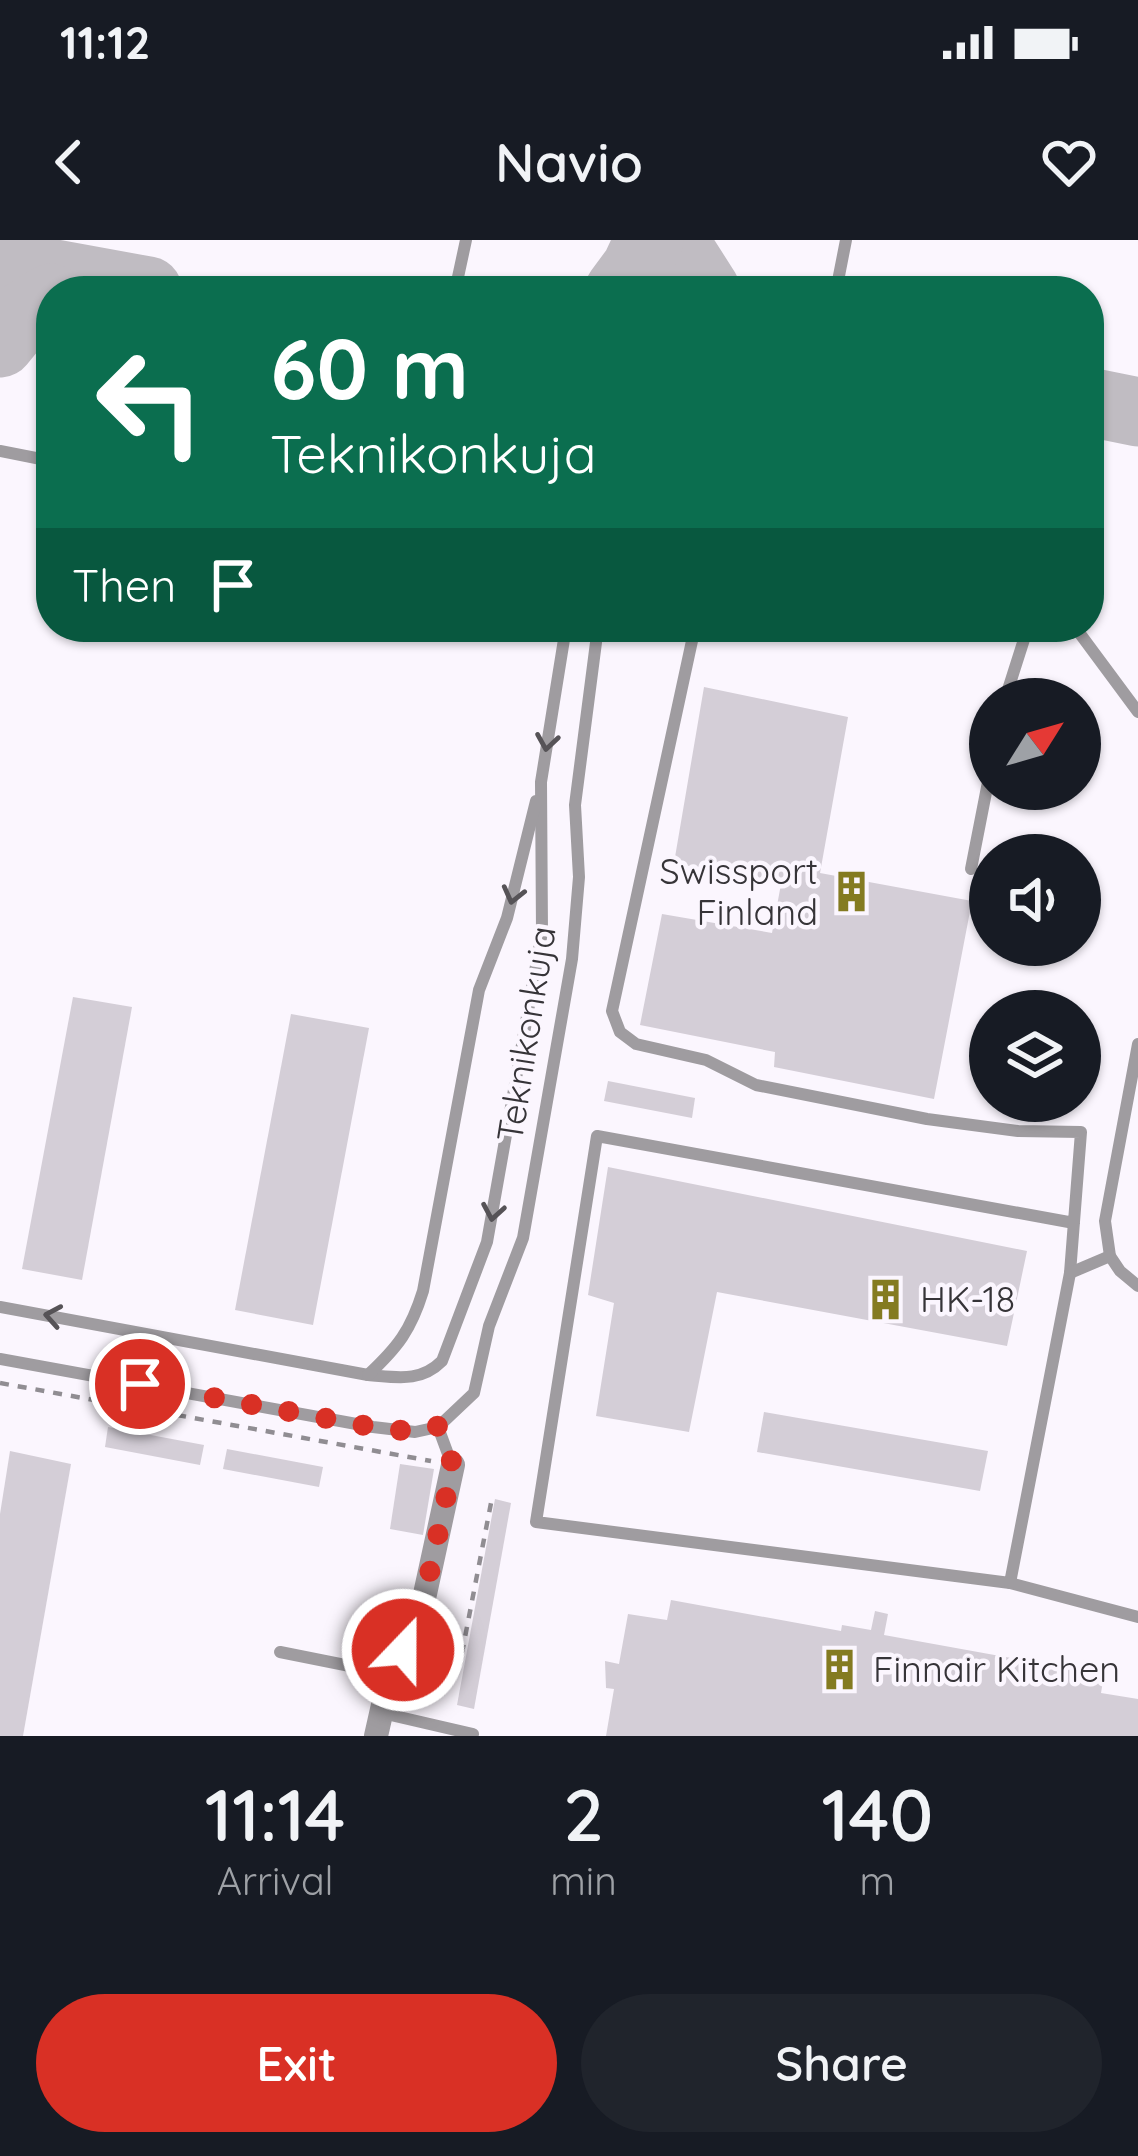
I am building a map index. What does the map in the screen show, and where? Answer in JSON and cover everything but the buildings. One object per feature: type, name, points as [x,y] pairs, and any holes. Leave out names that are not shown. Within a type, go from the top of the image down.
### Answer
[{"type":"street","points":[[388,1723],[390,1674],[420,1617],[453,1465]]},
{"type":"lane","points":[[458,276],[466,240]]},
{"type":"lane","points":[[839,276],[846,240]]},
{"type":"lane","points":[[0,451],[36,457]]},
{"type":"lane","points":[[368,1375],[396,1349],[413,1322],[423,1291],[479,990],[507,918],[541,782],[564,642]]},
{"type":"lane","name":"Teknikonkuja","points":[[438,1426],[474,1393],[489,1326],[523,1238],[572,959],[578,878],[574,805],[596,642]]},
{"type":"lane","points":[[692,642],[612,1011],[620,1032],[636,1044],[706,1060],[756,1085],[927,1119],[1018,1131],[1081,1132],[1070,1273],[1010,1583]]},
{"type":"lane","points":[[1012,678],[1023,642]]},
{"type":"lane","points":[[1086,642],[1138,712]]},
{"type":"lane","points":[[0,1306],[368,1375],[413,1378],[432,1371],[442,1361],[488,1242],[542,932],[541,782]]},
{"type":"lane","points":[[1138,1044],[1105,1221],[1110,1256],[1138,1286]]},
{"type":"lane","points":[[1074,1223],[598,1136],[536,1522],[1010,1583],[1138,1617]]},
{"type":"lane","points":[[1070,1273],[1110,1256]]},
{"type":"lane","points":[[0,1358],[373,1427],[415,1432],[438,1426],[453,1465]]},
{"type":"lane","points":[[280,1652],[390,1674]]},
{"type":"lane","points":[[388,1723],[473,1733]]},
{"type":"path","points":[[0,1383],[453,1465]]},
{"type":"path","points":[[388,1723],[419,1696],[446,1681],[460,1663],[491,1503]]},
{"type":"taxiway","points":[[630,276],[649,240]]},
{"type":"taxiway","points":[[677,240],[696,276]]},
{"type":"taxiway","points":[[0,264],[66,276]]},
{"type":"taxiway","points":[[0,343],[22,316],[36,307]]},
{"type":"taxiway","points":[[1104,405],[1138,412]]},
{"type":"place","name":"Swissport Finland","points":[[852,892]]},
{"type":"place","name":"HK-18","points":[[886,1299]]},
{"type":"place","name":"Finnair Kitchen","points":[[839,1669]]},
{"type":"route","points":[[140,1384],[373,1427],[415,1432],[438,1426],[453,1465],[420,1617],[403,1650]]}]
